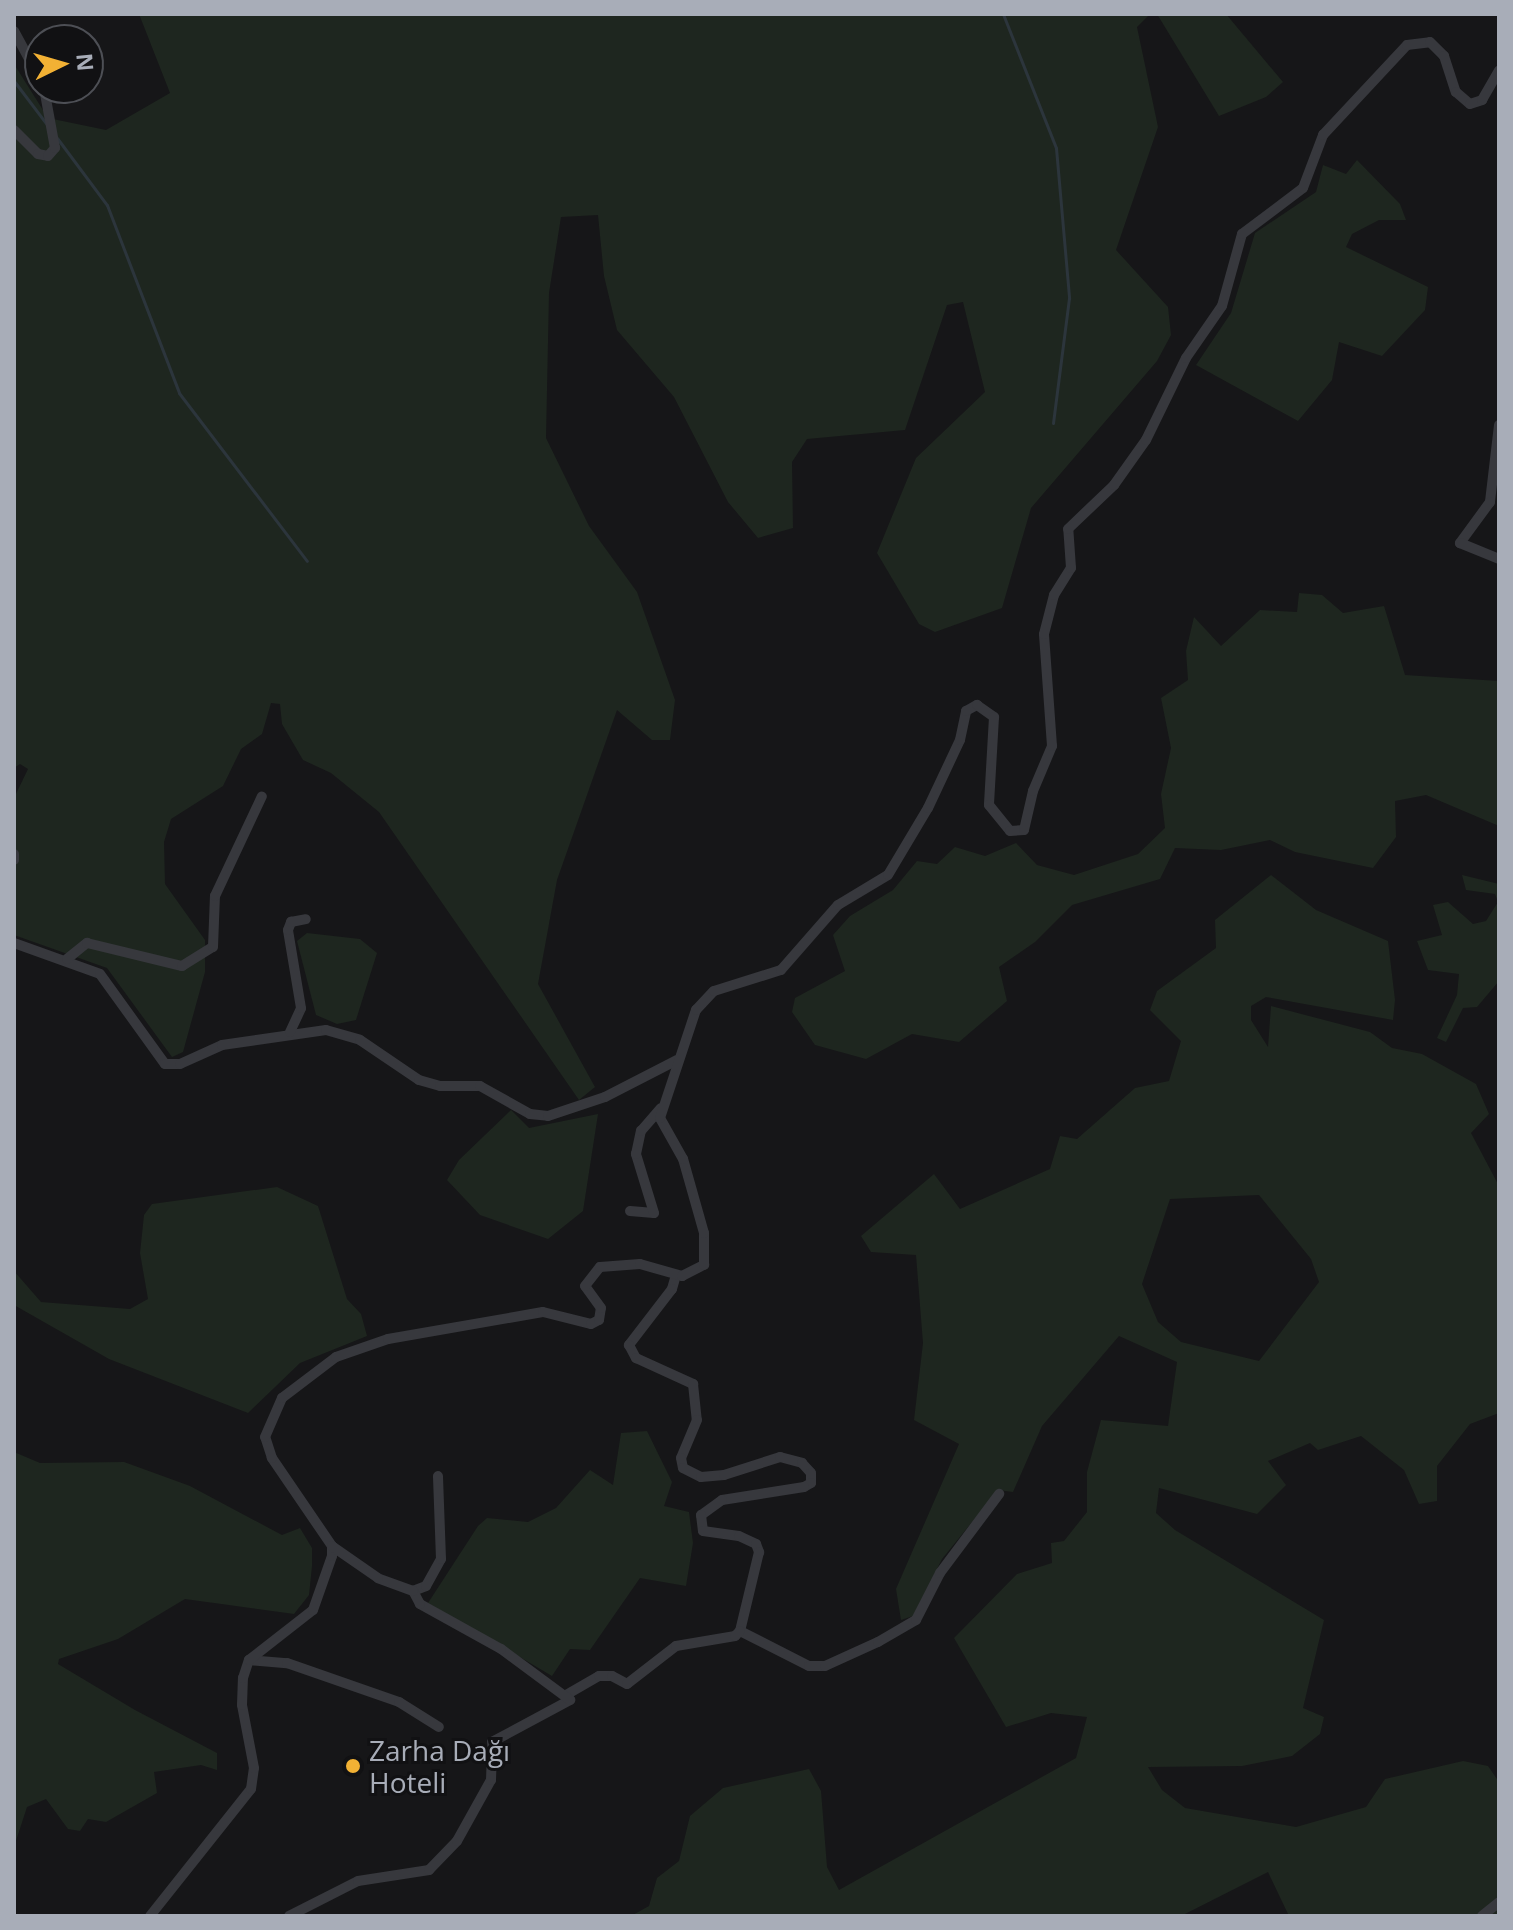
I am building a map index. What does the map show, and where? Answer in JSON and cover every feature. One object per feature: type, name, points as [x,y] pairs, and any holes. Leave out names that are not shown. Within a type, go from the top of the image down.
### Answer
[{"type":"street","points":[[14,31],[24,49]]},
{"type":"street","points":[[289,1916],[358,1881],[429,1870],[457,1841],[491,1780],[492,1742],[570,1700],[501,1649],[420,1604],[413,1591],[378,1578],[332,1546],[272,1458],[265,1437],[282,1398],[336,1357],[388,1339],[543,1312],[591,1324],[599,1320],[601,1308],[585,1286],[600,1267],[640,1264],[676,1275],[693,1274],[708,1255],[683,1159],[660,1118],[696,1010],[707,997],[781,970],[838,905],[888,875],[928,808],[960,740],[966,711],[977,705],[994,717],[989,805],[1010,831],[1024,830],[1033,791],[1052,746],[1044,634],[1054,595],[1071,568],[1068,529],[1114,485],[1146,440],[1186,358],[1222,306],[1242,234],[1303,188],[1323,135],[1407,45],[1430,42],[1444,56],[1456,92],[1470,104],[1482,100],[1499,71]]},
{"type":"street","points":[[14,130],[38,154],[48,156],[55,148],[47,104]]},
{"type":"street","points":[[1499,425],[1490,502],[1460,543],[1499,559]]},
{"type":"street","points":[[67,959],[87,943],[182,966],[213,947],[215,896],[262,796]]},
{"type":"street","points":[[290,1032],[301,1008],[288,930],[291,922],[306,919]]},
{"type":"street","points":[[14,943],[67,959],[100,974],[165,1064],[180,1064],[222,1045],[290,1032],[326,1030],[360,1040],[419,1080],[440,1086],[480,1086],[530,1114],[548,1116],[605,1097],[677,1060]]},
{"type":"street","points":[[630,1211],[654,1213],[636,1154],[641,1131],[662,1106]]},
{"type":"street","points":[[566,1695],[599,1676],[612,1676],[627,1684],[676,1646],[735,1636],[740,1631],[759,1552],[756,1544],[739,1536],[703,1531],[701,1515],[722,1500],[804,1487],[811,1483],[811,1473],[802,1463],[780,1457],[724,1475],[701,1477],[683,1468],[681,1458],[697,1420],[693,1384],[636,1358],[629,1345],[672,1289],[676,1275]]},
{"type":"street","points":[[413,1591],[426,1586],[441,1559],[435,1503],[438,1476]]},
{"type":"street","points":[[740,1631],[809,1666],[825,1666],[878,1642],[916,1620],[940,1573],[999,1494]]},
{"type":"street","points":[[150,1916],[251,1789],[254,1768],[241,1686],[249,1660],[313,1610],[332,1546]]},
{"type":"street","points":[[249,1660],[272,1666],[287,1663],[399,1702],[439,1727]]},
{"type":"street","points":[[1482,1916],[1499,1902]]},
{"type":"shaded area","points":[[139,14],[1150,14],[1137,27],[1158,127],[1116,250],[1168,307],[1171,335],[1157,361],[1031,508],[1002,608],[935,632],[919,624],[877,553],[916,458],[985,392],[963,302],[947,305],[905,430],[807,439],[792,462],[793,528],[758,538],[728,502],[674,397],[617,330],[604,276],[598,215],[561,217],[549,293],[546,438],[589,526],[637,592],[675,700],[670,740],[652,740],[617,710],[557,880],[538,984],[595,1087],[579,1100],[379,812],[331,773],[303,760],[282,724],[280,704],[271,703],[262,734],[241,749],[223,786],[171,819],[164,842],[165,884],[205,940],[205,972],[183,1052],[172,1057],[107,968],[14,935],[14,798],[28,769],[20,764],[14,768],[14,64],[24,80],[24,104],[39,104],[48,118],[106,130],[170,93]]},
{"type":"shaded area","points":[[1157,14],[1226,14],[1283,82],[1266,97],[1219,116]]},
{"type":"shaded area","points":[[1357,160],[1400,204],[1406,220],[1379,220],[1352,234],[1346,247],[1428,287],[1425,310],[1382,356],[1339,342],[1332,380],[1298,421],[1196,365],[1231,313],[1255,233],[1316,192],[1323,165],[1346,174]]},
{"type":"shaded area","points":[[1299,593],[1322,595],[1343,613],[1384,606],[1405,675],[1499,681],[1499,826],[1426,795],[1395,801],[1396,837],[1373,868],[1295,852],[1270,840],[1221,850],[1175,848],[1160,879],[1072,905],[1035,942],[999,967],[1007,1001],[959,1042],[912,1034],[866,1059],[815,1045],[792,1012],[795,998],[845,971],[833,935],[850,916],[893,890],[917,861],[937,864],[955,847],[985,856],[1016,843],[1037,865],[1074,875],[1138,854],[1165,828],[1161,794],[1171,748],[1161,698],[1188,680],[1186,651],[1194,617],[1221,646],[1260,610],[1297,612]]},
{"type":"shaded area","points":[[1271,875],[1316,910],[1388,941],[1395,1000],[1393,1020],[1266,997],[1251,1006],[1251,1020],[1268,1047],[1271,1006],[1370,1032],[1392,1048],[1422,1054],[1476,1084],[1489,1114],[1471,1133],[1499,1186],[1499,1413],[1470,1424],[1437,1466],[1437,1501],[1419,1504],[1404,1470],[1361,1436],[1318,1450],[1310,1443],[1268,1461],[1286,1485],[1257,1514],[1159,1488],[1156,1513],[1175,1530],[1324,1620],[1303,1708],[1324,1717],[1320,1734],[1292,1756],[1242,1766],[1148,1767],[1162,1790],[1185,1808],[1296,1827],[1366,1807],[1385,1779],[1463,1761],[1488,1766],[1499,1782],[1499,1916],[1289,1916],[1268,1872],[1181,1916],[631,1916],[649,1906],[657,1878],[679,1861],[690,1816],[723,1788],[809,1769],[821,1791],[827,1867],[839,1890],[1076,1758],[1087,1717],[1051,1713],[1006,1727],[954,1638],[1017,1574],[1052,1563],[1051,1543],[1064,1541],[1087,1512],[1087,1472],[1101,1420],[1168,1426],[1177,1362],[1119,1336],[1042,1426],[1013,1492],[998,1490],[942,1559],[913,1616],[901,1620],[896,1589],[959,1444],[914,1420],[923,1343],[916,1255],[871,1252],[861,1236],[934,1174],[960,1209],[1050,1169],[1060,1136],[1077,1139],[1135,1088],[1169,1081],[1181,1041],[1150,1010],[1157,991],[1216,948],[1215,920]],"holes":[[[1259,1195],[1311,1259],[1319,1282],[1259,1361],[1181,1342],[1158,1322],[1142,1284],[1170,1199]]]},
{"type":"shaded area","points":[[1462,875],[1499,884],[1499,981],[1477,1007],[1463,1008],[1446,1042],[1437,1038],[1457,995],[1459,974],[1428,970],[1417,941],[1442,935],[1433,905],[1448,902],[1473,924],[1486,921],[1498,902],[1495,894],[1466,890]]},
{"type":"shaded area","points":[[307,933],[360,939],[377,953],[356,1020],[337,1024],[316,1015],[297,941]]},
{"type":"shaded area","points":[[511,1110],[529,1128],[598,1114],[583,1211],[548,1239],[480,1215],[447,1180],[459,1160]]},
{"type":"shaded area","points":[[277,1187],[318,1206],[347,1299],[361,1314],[367,1336],[300,1363],[248,1413],[109,1359],[14,1305],[14,1271],[41,1302],[130,1309],[148,1299],[140,1253],[144,1215],[152,1204]]},
{"type":"shaded area","points":[[647,1431],[672,1482],[664,1506],[689,1512],[693,1543],[686,1586],[640,1578],[590,1650],[570,1649],[552,1676],[428,1603],[478,1526],[487,1518],[528,1522],[556,1508],[590,1470],[613,1485],[621,1433]]},
{"type":"shaded area","points":[[14,1452],[40,1463],[124,1462],[190,1486],[282,1535],[300,1528],[312,1548],[312,1566],[309,1595],[294,1614],[185,1599],[118,1639],[59,1659],[58,1664],[135,1710],[217,1753],[217,1770],[201,1765],[154,1772],[157,1793],[106,1822],[88,1819],[80,1831],[68,1829],[46,1799],[27,1807],[14,1847]]},
{"type":"waterway","points":[[1003,14],[1056,148],[1069,298],[1053,423]]},
{"type":"waterway","points":[[14,81],[48,126]]},
{"type":"waterway","points":[[57,138],[107,205],[179,393],[307,561]]},
{"type":"place","name":"Zarha Dağı Hoteli","points":[[353,1766]]}]
